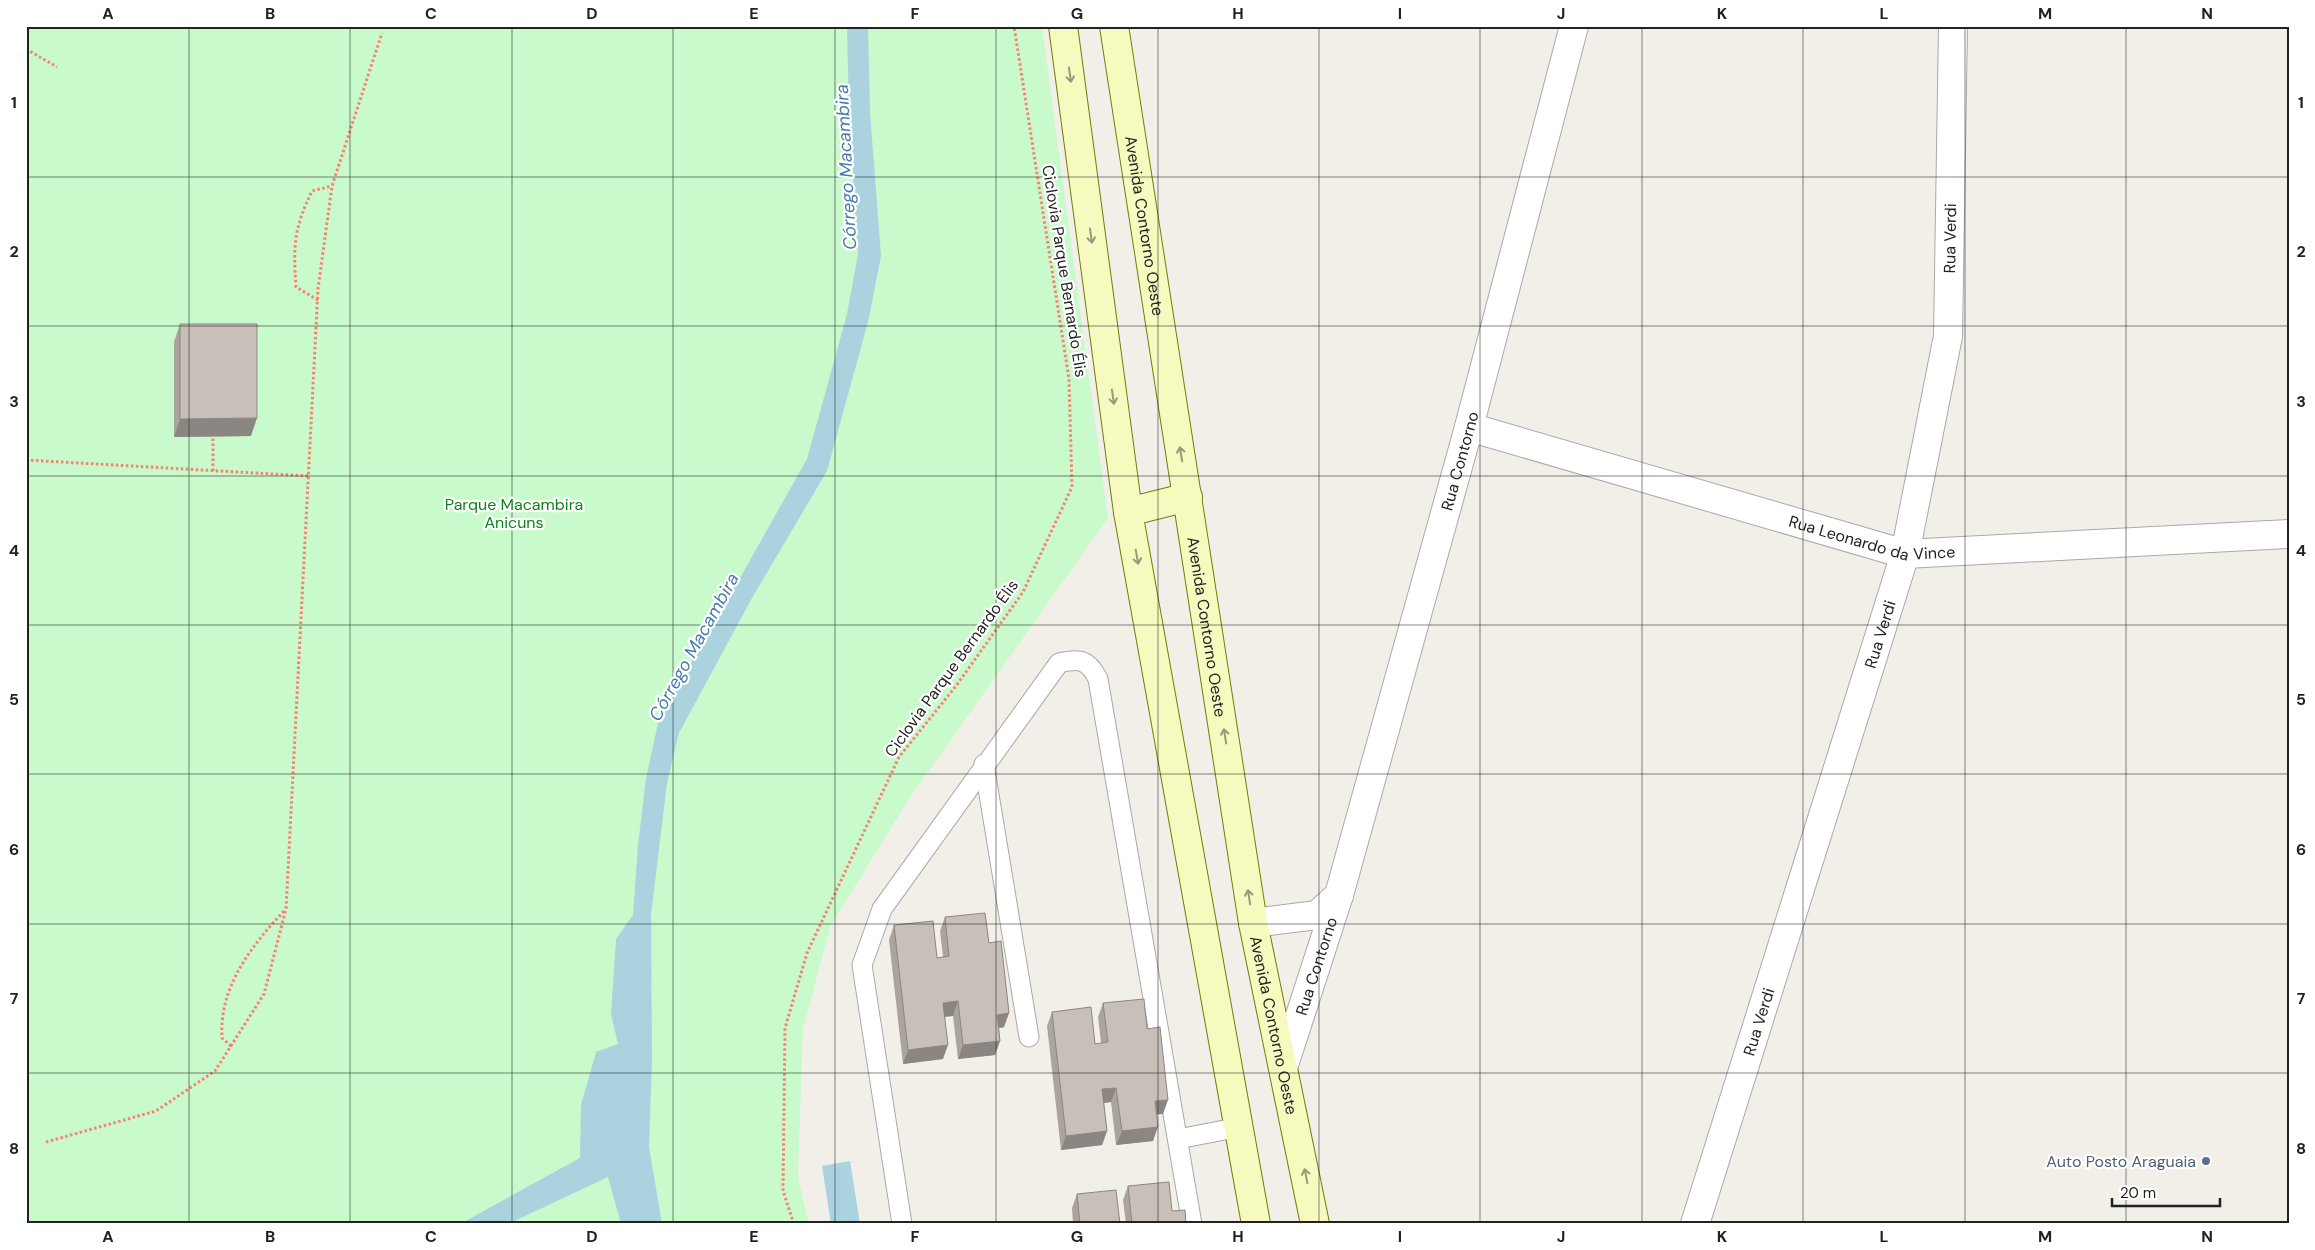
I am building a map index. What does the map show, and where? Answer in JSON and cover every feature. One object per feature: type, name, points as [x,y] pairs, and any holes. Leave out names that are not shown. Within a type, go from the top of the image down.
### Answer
[{"type":"main road","points":[[1063,26],[1128,512],[1256,1224]]},
{"type":"main road","name":"Avenida Contorno Oeste","points":[[1114,26],[1253,923],[1284,1065],[1315,1224]]},
{"type":"main road","points":[[1128,512],[1188,498]]},
{"type":"street","name":"Rua Contorno","points":[[1284,1065],[1339,895],[1469,427],[1574,26]]},
{"type":"street","name":"Rua Verdi","points":[[1695,1224],[1906,554],[1948,336],[1953,26]]},
{"type":"street","name":"Rua Leonardo da Vince","points":[[1469,427],[1906,554],[2289,534]]},
{"type":"street","name":"Rua Contorno","points":[[1253,923],[1317,915],[1339,895]]},
{"type":"lane","points":[[902,1224],[862,965],[882,909],[984,764],[1059,663],[1081,660],[1092,666],[1098,679],[1192,1224]]},
{"type":"lane","points":[[984,764],[1029,1037]]},
{"type":"lane","points":[[1178,1139],[1240,1127]]},
{"type":"path","name":"Ciclovia Parque Bernardo Élis","points":[[794,1224],[783,1192],[786,1028],[807,953],[899,757],[956,686],[1023,592],[1072,487],[1070,379],[1014,26]]},
{"type":"path","points":[[46,1142],[156,1111],[215,1071],[264,994],[286,909],[318,300],[332,186],[382,33]]},
{"type":"path","points":[[26,48],[57,67]]},
{"type":"path","points":[[318,300],[296,286],[294,253],[300,216],[312,191],[332,186]]},
{"type":"path","points":[[213,436],[213,471]]},
{"type":"path","points":[[26,460],[308,476]]},
{"type":"path","points":[[231,1046],[222,1038],[221,1021],[228,990],[245,958],[260,936],[286,909]]},
{"type":"green space","name":"Parque Macambira Anicuns","points":[[26,26],[1042,26],[1108,518],[909,799],[831,925],[803,1028],[798,1177],[809,1224],[26,1224]]},
{"type":"water","points":[[847,26],[868,26],[870,112],[881,256],[868,322],[827,471],[752,598],[679,733],[667,783],[651,915],[652,1059],[649,1147],[662,1224],[621,1224],[608,1177],[508,1224],[460,1224],[580,1158],[581,1105],[596,1052],[618,1044],[611,1014],[616,939],[633,915],[638,845],[646,778],[658,723],[691,663],[708,626],[736,585],[807,459],[847,314],[858,254],[849,114]]},
{"type":"water","points":[[850,1161],[860,1224],[831,1224],[822,1166]]},
{"type":"building","points":[[180,324],[257,324],[257,418],[180,419]]},
{"type":"building","points":[[985,913],[989,943],[1001,941],[1009,1013],[997,1015],[1000,1041],[963,1045],[958,1001],[943,1003],[948,1045],[908,1050],[894,925],[933,921],[937,958],[949,956],[945,917]]},
{"type":"building","points":[[1144,999],[1147,1029],[1160,1027],[1168,1100],[1155,1101],[1158,1127],[1122,1131],[1116,1088],[1102,1089],[1107,1131],[1066,1136],[1052,1012],[1091,1007],[1095,1044],[1108,1042],[1103,1003]]},
{"type":"building","points":[[1169,1182],[1172,1211],[1185,1210],[1186,1224],[1132,1224],[1128,1186]]},
{"type":"building","points":[[1116,1190],[1120,1224],[1080,1224],[1077,1194]]},
{"type":"place","name":"Auto Posto Araguaia","points":[[2206,1161]]},
{"type":"water label","name":"Córrego Macambira","points":[[846,167]]},
{"type":"water label","name":"Córrego Macambira","points":[[694,647]]}]
